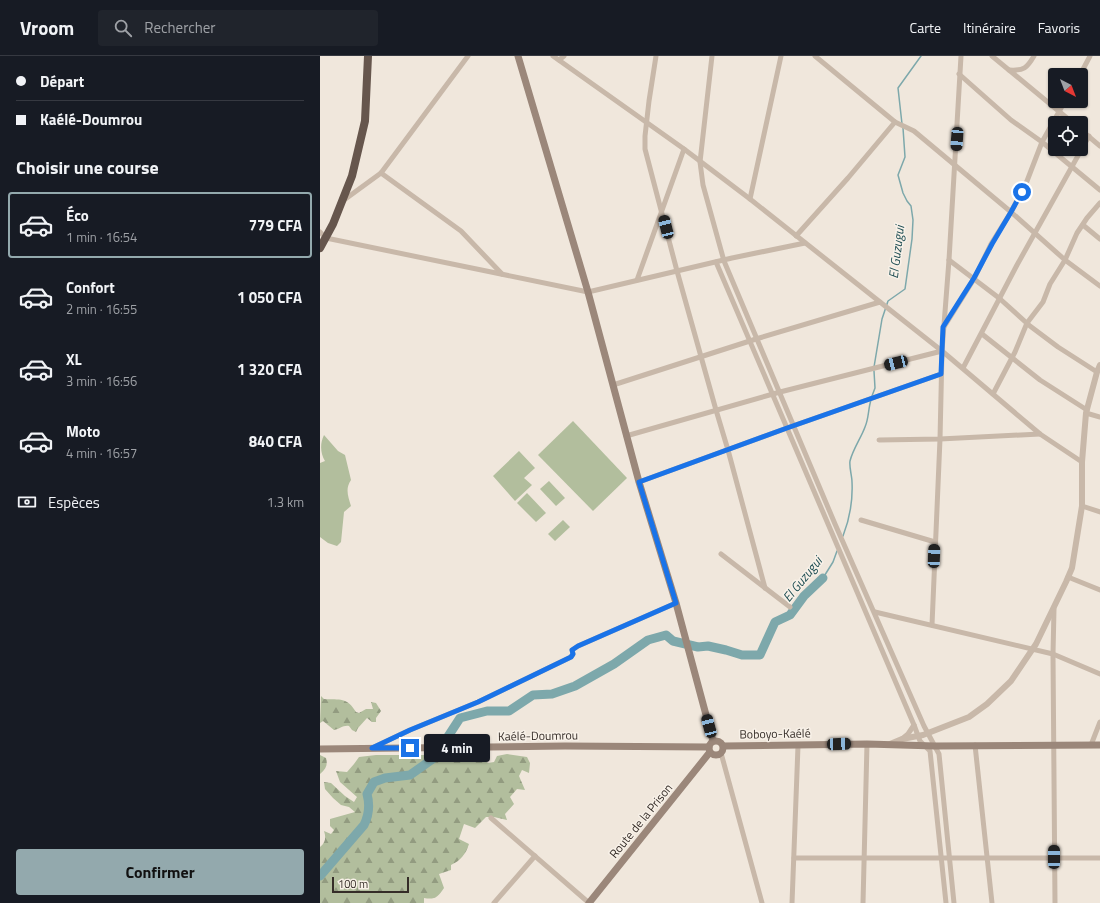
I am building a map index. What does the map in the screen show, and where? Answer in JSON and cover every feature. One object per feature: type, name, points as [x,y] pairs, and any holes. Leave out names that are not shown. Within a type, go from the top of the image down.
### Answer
[{"type":"highway","points":[[320,248],[343,200],[352,176],[364,121],[368,56]]},
{"type":"main road","points":[[518,56],[588,292],[639,482],[676,603],[688,646],[711,747],[720,741],[723,750]]},
{"type":"main road","name":"Boboyo-Kaélé","points":[[711,747],[716,755],[723,750],[798,746],[867,744],[935,746]]},
{"type":"main road","points":[[935,746],[1100,745]]},
{"type":"main road","name":"Kaélé-Doumrou","points":[[320,749],[565,746],[711,747]]},
{"type":"main road","name":"Route de la Prison","points":[[589,903],[711,747]]},
{"type":"street","points":[[343,200],[381,173],[468,56]]},
{"type":"street","points":[[553,56],[684,149],[750,199],[963,368],[1040,434],[1082,462]]},
{"type":"street","points":[[559,60],[564,56]]},
{"type":"street","points":[[656,56],[651,85],[645,149],[700,357],[728,450],[765,588]]},
{"type":"street","points":[[712,56],[700,162],[703,185],[724,261],[835,524],[928,733],[939,754],[954,903]]},
{"type":"street","points":[[750,199],[781,56]]},
{"type":"street","points":[[815,56],[895,122],[914,131],[1011,212],[1065,260],[1100,286]]},
{"type":"street","points":[[932,625],[943,327],[958,125],[959,74],[961,56]]},
{"type":"street","points":[[992,56],[1065,116]]},
{"type":"street","points":[[1008,70],[1019,71],[1024,69],[1034,56]]},
{"type":"street","points":[[1084,68],[1090,56]]},
{"type":"street","points":[[959,74],[1011,120],[1042,142],[1072,166],[1086,180],[1100,190]]},
{"type":"street","points":[[943,327],[974,278],[1011,212],[1027,181],[1042,142],[1062,108]]},
{"type":"street","points":[[796,236],[848,178],[895,122]]},
{"type":"street","points":[[963,368],[982,334],[999,298],[1089,136],[1100,146]]},
{"type":"street","points":[[637,280],[684,149]]},
{"type":"street","points":[[381,173],[461,231],[503,275]]},
{"type":"street","points":[[993,394],[1027,323],[1039,308],[1050,284],[1065,260],[1075,237],[1100,203]]},
{"type":"street","points":[[1083,226],[1100,239]]},
{"type":"street","points":[[320,232],[326,238],[588,292],[732,258],[805,243]]},
{"type":"street","points":[[949,260],[974,278],[1058,347],[1097,372]]},
{"type":"street","points":[[716,262],[914,724],[917,737],[930,751],[946,903]]},
{"type":"street","points":[[613,385],[756,339],[880,302]]},
{"type":"street","points":[[982,334],[1060,395],[1086,412],[1100,417]]},
{"type":"street","points":[[626,436],[780,392],[942,351]]},
{"type":"street","points":[[890,744],[902,739],[917,737],[965,719],[983,707],[1011,681],[1033,649],[1054,609],[1072,568],[1082,506],[1082,462],[1086,412],[1100,365]]},
{"type":"street","points":[[639,482],[941,374]]},
{"type":"street","points":[[879,440],[940,439],[1040,434]]},
{"type":"street","points":[[1082,506],[1100,512]]},
{"type":"street","points":[[861,520],[935,542]]},
{"type":"street","points":[[721,554],[790,607]]},
{"type":"street","points":[[1068,577],[1100,590]]},
{"type":"street","points":[[372,748],[410,730],[478,702],[571,657],[573,654],[572,650],[578,646],[676,603]]},
{"type":"street","points":[[1054,609],[1055,903]]},
{"type":"street","points":[[875,612],[1053,654],[1100,674]]},
{"type":"street","points":[[1091,745],[1100,722]]},
{"type":"street","points":[[902,739],[908,734],[914,724]]},
{"type":"street","points":[[863,903],[867,744]]},
{"type":"street","points":[[975,745],[992,903]]},
{"type":"street","points":[[792,903],[798,746]]},
{"type":"street","points":[[723,750],[762,903]]},
{"type":"street","points":[[491,818],[589,903]]},
{"type":"street","points":[[494,903],[535,856]]},
{"type":"street","points":[[794,858],[1100,858]]},
{"type":"green space","points":[[573,421],[627,478],[593,511],[538,455]]},
{"type":"green space","points":[[324,435],[338,451],[345,455],[351,480],[349,483],[348,496],[351,506],[344,512],[341,542],[337,546],[328,543],[320,537],[320,463],[325,461],[321,448]]},
{"type":"green space","points":[[519,451],[535,468],[524,478],[532,485],[515,501],[493,476]]},
{"type":"green space","points":[[549,481],[565,498],[556,506],[540,489]]},
{"type":"green space","points":[[527,493],[546,513],[536,522],[517,503]]},
{"type":"green space","points":[[563,520],[570,527],[555,541],[548,534]]},
{"type":"green space","points":[[321,696],[324,699],[343,700],[359,713],[366,709],[373,709],[371,702],[376,703],[381,711],[376,718],[376,722],[372,722],[367,718],[356,732],[349,726],[334,730],[323,721],[320,723]]},
{"type":"green space","points":[[474,753],[479,754],[488,763],[494,762],[497,756],[507,754],[527,757],[530,763],[529,773],[522,770],[519,776],[525,790],[517,789],[510,797],[514,804],[505,814],[507,820],[486,817],[475,828],[464,824],[459,839],[469,844],[468,848],[460,859],[451,865],[451,870],[439,874],[444,888],[438,896],[431,899],[424,898],[424,903],[320,903],[320,847],[325,839],[324,831],[331,834],[334,830],[330,826],[330,819],[355,812],[349,807],[341,805],[333,798],[325,789],[324,782],[331,783],[354,802],[357,797],[340,782],[336,771],[347,772],[359,757],[376,755],[454,755],[459,758],[465,755],[470,757]]},
{"type":"green space","points":[[320,755],[326,758],[327,765],[320,774]]},
{"type":"waterway","name":"El Guzugui","points":[[902,124],[898,88],[921,56]]},
{"type":"waterway","name":"El Guzugui","points":[[874,367],[882,319],[888,301],[905,289],[912,239],[913,220],[911,206],[903,193],[898,175],[905,157],[903,128]]},
{"type":"waterway","name":"El Guzugui","points":[[872,396],[875,388],[874,371]]},
{"type":"waterway","name":"El Guzugui","points":[[843,536],[848,523],[851,503],[852,482],[850,461],[866,424],[871,400]]},
{"type":"waterway","name":"El Guzugui","points":[[823,578],[833,562],[837,551]]},
{"type":"waterway","name":"El Guzugui","points":[[320,876],[364,825],[368,810],[367,794],[374,782],[385,778],[410,775],[434,758],[460,718],[487,711],[509,711],[533,695],[552,694],[575,686],[614,664],[648,640],[666,635],[673,641],[698,647],[708,646],[742,655],[760,655],[775,622],[790,615],[804,596],[823,578]]},
{"type":"route","points":[[410,748],[372,748],[410,730],[478,702],[571,657],[573,655],[572,650],[578,646],[676,603],[639,482],[941,374],[943,327],[974,278],[1022,192]]}]
